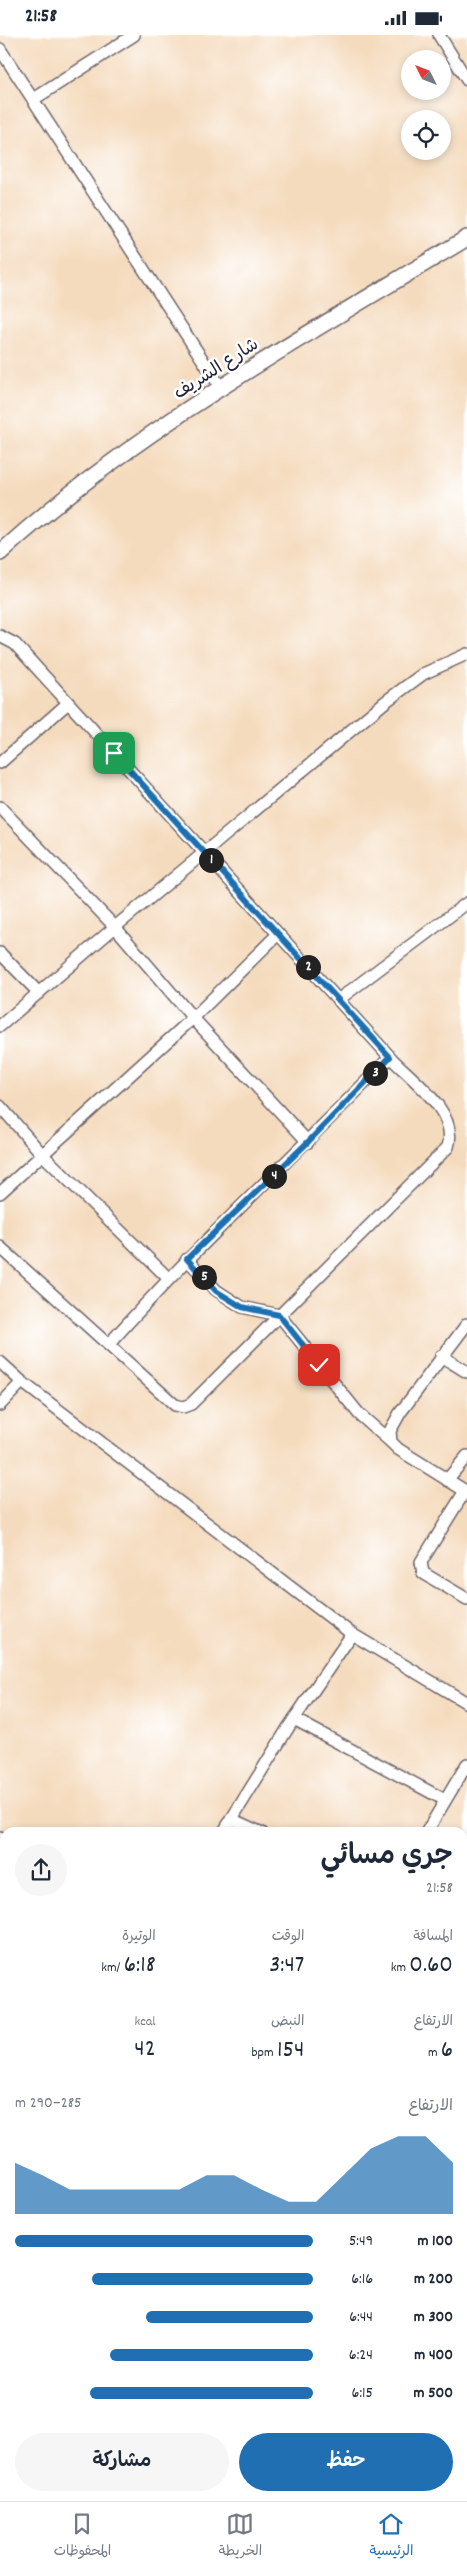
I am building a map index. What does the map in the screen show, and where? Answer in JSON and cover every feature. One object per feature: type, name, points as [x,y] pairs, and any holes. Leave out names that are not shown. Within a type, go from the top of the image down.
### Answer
[{"type":"main road","name":"شارع الشريف","points":[[0,553],[100,470],[221,388],[467,238]]},
{"type":"street","points":[[34,99],[134,35]]},
{"type":"street","points":[[439,35],[467,80]]},
{"type":"street","points":[[0,49],[221,388]]},
{"type":"street","points":[[0,636],[15,644],[390,1057],[441,1109],[451,1131],[448,1147],[191,1404],[183,1407],[175,1405],[0,1247]]},
{"type":"street","points":[[0,1026],[114,927],[384,702],[423,674],[467,654]]},
{"type":"street","points":[[0,763],[68,703]]},
{"type":"street","points":[[0,807],[114,927],[193,1018],[308,1142]]},
{"type":"street","points":[[338,1000],[467,903]]},
{"type":"street","points":[[0,1193],[193,1018],[278,934]]},
{"type":"street","points":[[0,953],[39,993]]},
{"type":"street","points":[[109,1344],[168,1278],[308,1142],[390,1057]]},
{"type":"street","points":[[0,1106],[42,1154],[168,1278]]},
{"type":"street","points":[[187,1259],[216,1291],[242,1307],[279,1315],[359,1414],[398,1449],[466,1492],[421,1562],[420,1567],[423,1573],[467,1599]]},
{"type":"street","points":[[391,1442],[390,1431],[400,1413],[441,1356],[467,1324]]},
{"type":"street","points":[[441,1356],[467,1372]]},
{"type":"street","points":[[0,1362],[22,1382],[352,1634],[467,1703]]},
{"type":"street","points":[[0,1405],[22,1382]]},
{"type":"street","points":[[447,1480],[467,1456]]},
{"type":"street","points":[[226,1827],[294,1719],[352,1634]]},
{"type":"street","points":[[294,1719],[445,1800]]},
{"type":"street","points":[[429,1827],[467,1764]]},
{"type":"street","points":[[231,1819],[249,1827]]},
{"type":"route","points":[[114,753],[390,1057],[308,1142],[187,1259],[216,1291],[242,1307],[279,1315],[319,1365]]}]
